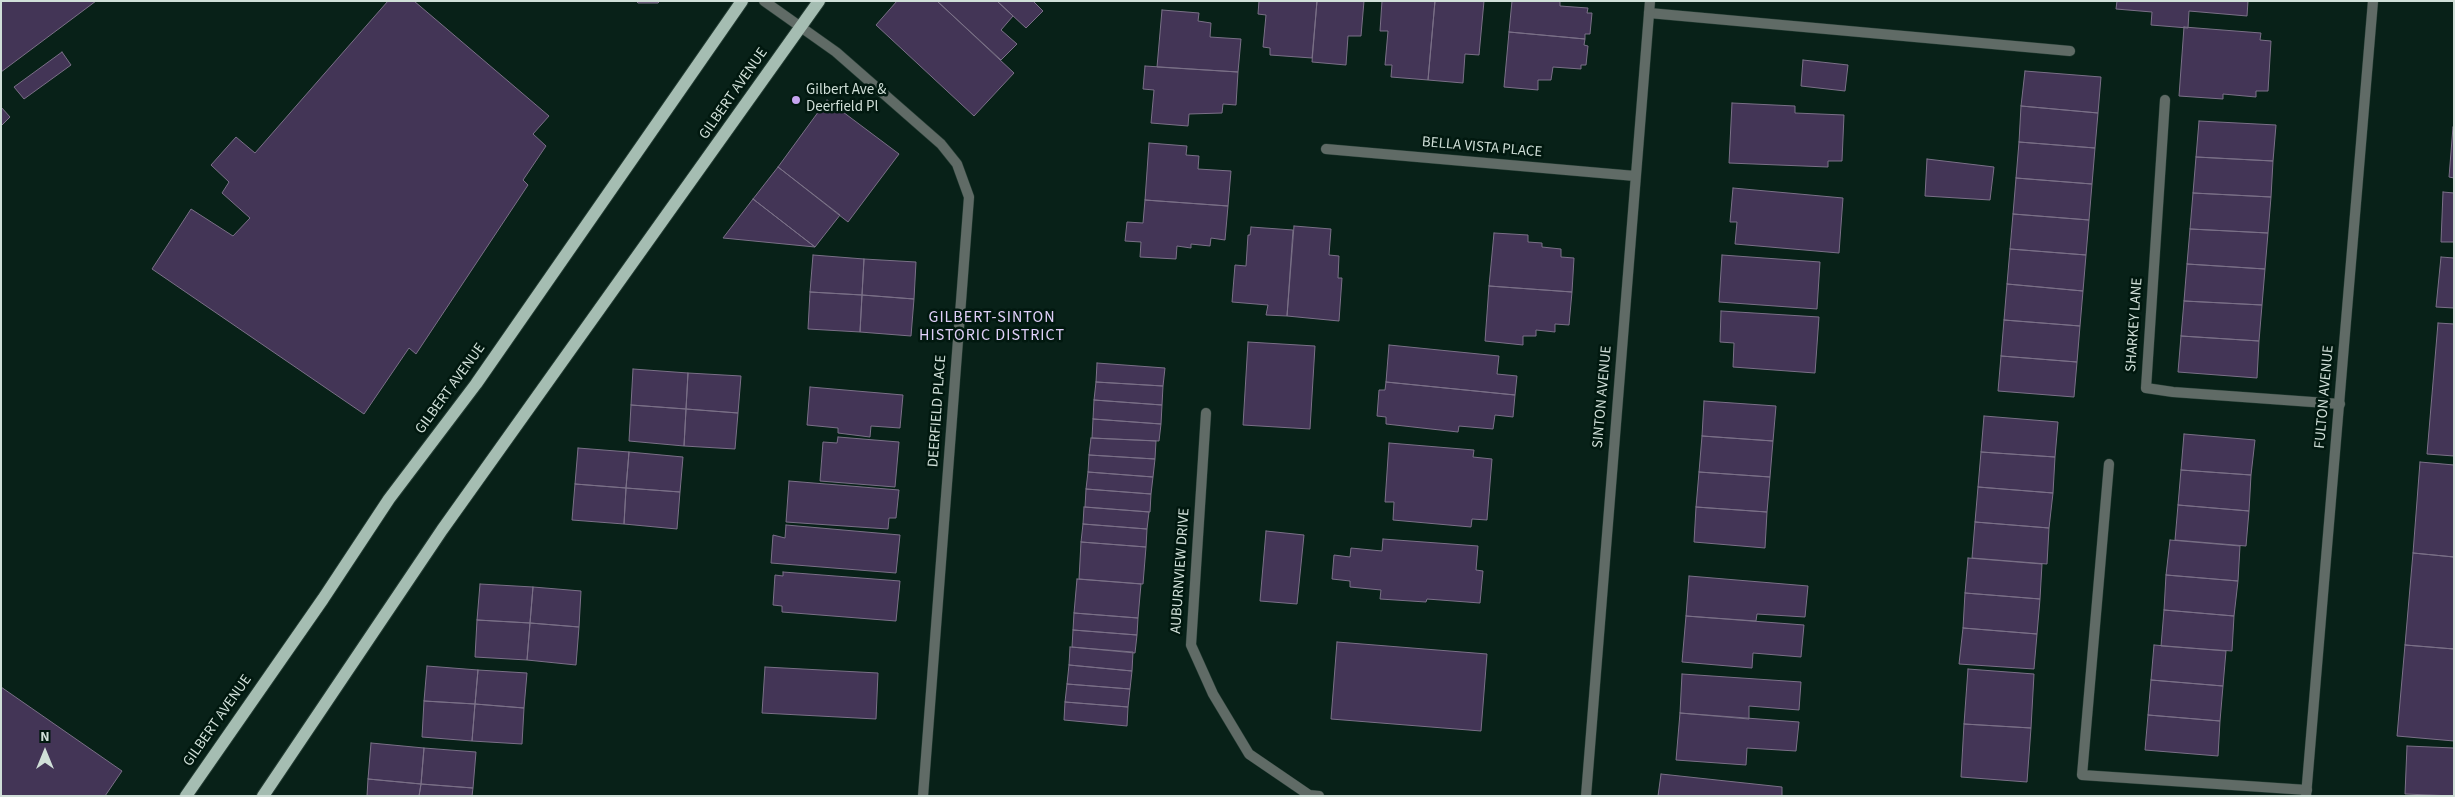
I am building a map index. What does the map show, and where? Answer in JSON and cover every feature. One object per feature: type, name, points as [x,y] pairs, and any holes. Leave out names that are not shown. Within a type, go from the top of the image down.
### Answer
[{"type":"main road","name":"GILBERT AVENUE","points":[[186,796],[323,599],[389,499],[476,384],[742,1]]},
{"type":"main road","name":"GILBERT AVENUE","points":[[263,796],[442,530],[819,1]]},
{"type":"street","name":"DEERFIELD PLACE","points":[[764,1],[836,52],[941,144],[957,164],[969,197],[923,796]]},
{"type":"street","name":"SINTON AVENUE","points":[[1586,796],[1650,1]]},
{"type":"street","name":"FULTON AVENUE","points":[[2306,793],[2373,1]]},
{"type":"street","points":[[1649,13],[2070,51]]},
{"type":"street","name":"SHARKEY LANE","points":[[2165,100],[2146,388],[2173,392],[2340,404]]},
{"type":"street","name":"BELLA VISTA PLACE","points":[[1326,149],[1635,176]]},
{"type":"street","name":"AUBURNVIEW DRIVE","points":[[1206,413],[1191,645],[1213,694],[1249,754],[1309,795],[1319,796]]},
{"type":"street","points":[[2109,464],[2082,775],[2306,793]]},
{"type":"building","points":[[1,1],[96,1],[1,72]]},
{"type":"building","points":[[388,1],[414,1],[549,116],[533,134],[546,146],[523,180],[528,185],[416,354],[409,348],[364,414],[152,269],[191,209],[233,236],[250,218],[222,193],[229,182],[211,165],[236,137],[255,153]]},
{"type":"building","points":[[636,1],[660,1],[658,3],[638,3]]},
{"type":"building","points":[[897,1],[937,1],[1014,73],[974,116],[876,25]]},
{"type":"building","points":[[937,1],[997,1],[1013,16],[1001,30],[1017,44],[1001,60]]},
{"type":"building","points":[[997,1],[1033,1],[1043,11],[1026,28]]},
{"type":"building","points":[[1259,1],[1317,1],[1312,58],[1270,55],[1270,48],[1263,47],[1266,15],[1258,14]]},
{"type":"building","points":[[1317,1],[1364,1],[1361,36],[1348,36],[1346,65],[1312,62]]},
{"type":"building","points":[[1382,1],[1435,1],[1428,80],[1391,77],[1392,65],[1385,65],[1388,31],[1380,31]]},
{"type":"building","points":[[1435,1],[1484,1],[1479,55],[1465,54],[1463,83],[1428,80]]},
{"type":"building","points":[[1512,1],[1560,1],[1560,6],[1588,8],[1587,13],[1592,13],[1590,34],[1585,34],[1585,39],[1509,32]]},
{"type":"building","points":[[2117,1],[2248,1],[2247,16],[2189,11],[2188,28],[2151,25],[2152,12],[2116,9]]},
{"type":"building","points":[[1162,10],[1199,13],[1198,21],[1211,23],[1210,37],[1241,39],[1238,72],[1157,67]]},
{"type":"building","points":[[2184,27],[2261,33],[2260,40],[2271,41],[2268,91],[2256,91],[2256,97],[2223,94],[2223,99],[2179,96]]},
{"type":"building","points":[[1509,32],[1585,39],[1584,45],[1588,46],[1586,65],[1581,65],[1581,69],[1553,67],[1551,80],[1538,80],[1538,90],[1504,87]]},
{"type":"building","points":[[62,52],[71,65],[24,99],[14,87]]},
{"type":"building","points":[[1803,60],[1848,65],[1845,91],[1801,86]]},
{"type":"building","points":[[1145,66],[1238,72],[1236,105],[1223,104],[1222,113],[1189,114],[1188,126],[1151,123],[1154,90],[1143,89]]},
{"type":"building","points":[[2025,71],[2101,77],[2098,113],[2021,106]]},
{"type":"building","points":[[827,100],[899,154],[848,222],[778,167]]},
{"type":"building","points":[[1732,103],[1795,106],[1795,113],[1844,115],[1842,161],[1828,161],[1828,167],[1729,163]]},
{"type":"building","points":[[2021,106],[2098,113],[2095,148],[2019,142]]},
{"type":"building","points":[[1,107],[10,117],[1,126]]},
{"type":"building","points":[[2199,121],[2276,125],[2273,161],[2196,157]]},
{"type":"building","points":[[2454,127],[2454,178],[2449,177]]},
{"type":"building","points":[[2019,142],[2095,148],[2092,184],[2016,178]]},
{"type":"building","points":[[1149,143],[1187,146],[1186,155],[1199,156],[1198,169],[1231,171],[1228,206],[1145,200]]},
{"type":"building","points":[[2196,157],[2273,161],[2271,197],[2193,193]]},
{"type":"building","points":[[1927,159],[1994,167],[1990,200],[1925,196]]},
{"type":"building","points":[[778,167],[840,215],[815,247],[753,199]]},
{"type":"building","points":[[2016,178],[2092,184],[2089,220],[2013,214]]},
{"type":"building","points":[[1733,188],[1843,198],[1839,253],[1735,244],[1737,222],[1730,222]]},
{"type":"building","points":[[2443,192],[2454,193],[2454,242],[2441,242]]},
{"type":"building","points":[[2193,193],[2271,197],[2268,233],[2190,229]]},
{"type":"building","points":[[753,199],[815,247],[723,238]]},
{"type":"building","points":[[1145,200],[1228,206],[1225,240],[1211,238],[1210,246],[1191,244],[1191,248],[1177,246],[1176,259],[1140,257],[1141,242],[1125,241],[1127,222],[1143,223]]},
{"type":"building","points":[[2013,214],[2089,220],[2086,255],[2010,249]]},
{"type":"building","points":[[1294,226],[1331,229],[1329,255],[1339,256],[1338,278],[1342,278],[1339,321],[1287,316]]},
{"type":"building","points":[[1251,227],[1293,230],[1287,316],[1266,315],[1268,305],[1232,302],[1235,265],[1246,266],[1248,235],[1250,235]]},
{"type":"building","points":[[2190,229],[2268,233],[2265,269],[2187,264]]},
{"type":"building","points":[[1494,233],[1528,235],[1528,242],[1542,243],[1542,247],[1561,249],[1561,257],[1574,258],[1572,292],[1489,286]]},
{"type":"building","points":[[2010,249],[2086,255],[2083,291],[2007,284]]},
{"type":"building","points":[[813,255],[864,259],[862,295],[810,292]]},
{"type":"building","points":[[1722,255],[1820,262],[1817,309],[1719,302]]},
{"type":"building","points":[[2441,257],[2454,258],[2454,308],[2436,307]]},
{"type":"building","points":[[864,259],[916,262],[914,299],[862,295]]},
{"type":"building","points":[[2187,264],[2265,269],[2262,305],[2184,301]]},
{"type":"building","points":[[2007,284],[2083,291],[2080,326],[2004,320]]},
{"type":"building","points":[[1489,286],[1572,292],[1569,325],[1555,324],[1555,332],[1536,330],[1536,336],[1523,336],[1523,345],[1485,341]]},
{"type":"building","points":[[810,292],[862,295],[860,332],[808,329]]},
{"type":"building","points":[[862,295],[914,299],[911,336],[860,332]]},
{"type":"building","points":[[2184,301],[2262,305],[2259,341],[2181,336]]},
{"type":"building","points":[[1721,311],[1819,317],[1815,373],[1733,367],[1734,343],[1720,342]]},
{"type":"building","points":[[2004,320],[2080,326],[2077,362],[2001,356]]},
{"type":"building","points":[[2438,323],[2454,324],[2454,456],[2427,454]]},
{"type":"building","points":[[2181,336],[2259,341],[2257,378],[2178,372]]},
{"type":"building","points":[[1248,342],[1315,346],[1310,429],[1243,425]]},
{"type":"building","points":[[1389,345],[1499,356],[1497,374],[1517,376],[1515,395],[1386,382]]},
{"type":"building","points":[[2001,356],[2077,362],[2074,397],[1998,391]]},
{"type":"building","points":[[1097,363],[1165,368],[1163,386],[1096,382]]},
{"type":"building","points":[[633,369],[688,373],[686,409],[631,405]]},
{"type":"building","points":[[688,373],[741,376],[738,413],[686,409]]},
{"type":"building","points":[[1096,382],[1163,386],[1162,405],[1094,400]]},
{"type":"building","points":[[1386,382],[1515,395],[1513,417],[1495,415],[1493,429],[1459,426],[1458,432],[1386,424],[1386,417],[1377,416],[1379,390],[1385,390]]},
{"type":"building","points":[[810,387],[903,395],[900,428],[871,426],[870,437],[838,433],[838,428],[807,425]]},
{"type":"building","points":[[1094,400],[1162,405],[1161,424],[1093,419]]},
{"type":"building","points":[[1704,401],[1776,406],[1773,441],[1702,436]]},
{"type":"building","points":[[631,405],[686,409],[684,446],[629,441]]},
{"type":"building","points":[[686,409],[738,413],[735,449],[684,446]]},
{"type":"building","points":[[1984,416],[2058,422],[2055,457],[1981,452]]},
{"type":"building","points":[[1093,419],[1161,424],[1159,441],[1092,438]]},
{"type":"building","points":[[2184,434],[2255,440],[2251,475],[2181,470]]},
{"type":"building","points":[[1702,436],[1773,441],[1770,477],[1699,472]]},
{"type":"building","points":[[838,437],[899,442],[895,487],[820,481],[823,442],[837,443]]},
{"type":"building","points":[[1091,438],[1156,441],[1155,459],[1089,455]]},
{"type":"building","points":[[1389,443],[1474,450],[1473,457],[1492,459],[1487,520],[1472,519],[1471,527],[1393,520],[1394,502],[1385,502]]},
{"type":"building","points":[[578,448],[629,452],[626,488],[575,484]]},
{"type":"building","points":[[629,452],[683,457],[680,492],[626,488]]},
{"type":"building","points":[[1981,452],[2055,457],[2053,493],[1978,487]]},
{"type":"building","points":[[1089,455],[1155,459],[1153,477],[1088,472]]},
{"type":"building","points":[[2420,462],[2454,465],[2454,557],[2413,553]]},
{"type":"building","points":[[2181,470],[2251,475],[2249,511],[2178,505]]},
{"type":"building","points":[[1088,472],[1153,477],[1151,494],[1086,489]]},
{"type":"building","points":[[1699,472],[1770,477],[1767,512],[1696,507]]},
{"type":"building","points":[[789,481],[899,490],[896,518],[889,518],[888,529],[786,522]]},
{"type":"building","points":[[575,484],[626,488],[624,524],[572,520]]},
{"type":"building","points":[[1978,487],[2053,493],[2049,528],[1975,522]]},
{"type":"building","points":[[626,488],[680,492],[677,529],[624,524]]},
{"type":"building","points":[[1086,489],[1151,494],[1150,512],[1085,507]]},
{"type":"building","points":[[2178,505],[2249,511],[2246,546],[2175,540]]},
{"type":"building","points":[[1084,507],[1149,512],[1147,529],[1083,524]]},
{"type":"building","points":[[1696,507],[1767,512],[1765,548],[1694,542]]},
{"type":"building","points":[[1975,522],[2049,528],[2047,564],[1972,558]]},
{"type":"building","points":[[1083,524],[1147,529],[1146,547],[1081,542]]},
{"type":"building","points":[[786,525],[900,535],[896,573],[771,563],[773,535],[785,538]]},
{"type":"building","points":[[1266,531],[1304,535],[1297,604],[1260,601]]},
{"type":"building","points":[[1383,539],[1478,546],[1476,570],[1483,571],[1480,603],[1427,599],[1426,602],[1380,599],[1381,590],[1350,587],[1350,581],[1332,579],[1334,555],[1350,557],[1351,548],[1382,551]]},
{"type":"building","points":[[2170,540],[2240,546],[2238,581],[2166,575]]},
{"type":"building","points":[[1081,542],[1146,547],[1143,584],[1079,579]]},
{"type":"building","points":[[2413,553],[2454,557],[2454,649],[2405,645]]},
{"type":"building","points":[[1968,558],[2042,564],[2040,599],[1965,593]]},
{"type":"building","points":[[783,572],[900,581],[896,621],[782,612],[782,606],[773,605],[775,575],[783,576]]},
{"type":"building","points":[[2166,575],[2238,581],[2234,616],[2164,610]]},
{"type":"building","points":[[1689,576],[1808,586],[1805,617],[1757,614],[1756,621],[1686,616]]},
{"type":"building","points":[[1077,579],[1141,584],[1138,618],[1074,613]]},
{"type":"building","points":[[480,584],[533,587],[530,623],[477,620]]},
{"type":"building","points":[[533,587],[581,591],[579,627],[530,623]]},
{"type":"building","points":[[1965,593],[2040,599],[2037,634],[1963,628]]},
{"type":"building","points":[[2164,610],[2234,616],[2232,651],[2161,646]]},
{"type":"building","points":[[1074,613],[1138,618],[1137,635],[1073,630]]},
{"type":"building","points":[[1686,616],[1804,625],[1801,657],[1753,653],[1752,668],[1682,662]]},
{"type":"building","points":[[477,620],[530,623],[527,660],[475,657]]},
{"type":"building","points":[[530,623],[579,627],[576,665],[527,660]]},
{"type":"building","points":[[1963,628],[2037,634],[2034,669],[1959,664]]},
{"type":"building","points":[[1073,630],[1137,635],[1135,653],[1072,647]]},
{"type":"building","points":[[1337,642],[1487,654],[1481,731],[1331,719]]},
{"type":"building","points":[[2154,645],[2226,651],[2223,686],[2151,680]]},
{"type":"building","points":[[2405,645],[2454,649],[2454,741],[2397,736]]},
{"type":"building","points":[[1070,647],[1133,652],[1132,671],[1069,665]]},
{"type":"building","points":[[1069,665],[1132,671],[1130,689],[1067,684]]},
{"type":"building","points":[[427,666],[478,670],[475,704],[424,701]]},
{"type":"building","points":[[765,667],[878,673],[876,719],[762,713]]},
{"type":"building","points":[[1968,669],[2034,674],[2031,728],[1964,724]]},
{"type":"building","points":[[478,670],[527,673],[524,708],[475,704]]},
{"type":"building","points":[[1682,674],[1801,682],[1799,710],[1749,706],[1749,719],[1680,713]]},
{"type":"building","points":[[2151,680],[2223,686],[2220,721],[2148,715]]},
{"type":"building","points":[[1067,684],[1130,689],[1128,707],[1065,702]]},
{"type":"building","points":[[1,687],[122,771],[105,796],[1,796]]},
{"type":"building","points":[[424,701],[475,704],[472,741],[422,737]]},
{"type":"building","points":[[1065,702],[1128,707],[1127,726],[1064,720]]},
{"type":"building","points":[[475,704],[524,708],[522,744],[472,741]]},
{"type":"building","points":[[1680,713],[1799,722],[1796,751],[1747,748],[1746,765],[1676,760]]},
{"type":"building","points":[[2148,715],[2220,721],[2218,756],[2145,750]]},
{"type":"building","points":[[1964,724],[2031,728],[2027,782],[1961,777]]},
{"type":"building","points":[[371,743],[424,748],[421,784],[368,779]]},
{"type":"building","points":[[2407,746],[2454,748],[2454,796],[2405,794]]},
{"type":"building","points":[[424,748],[476,752],[473,788],[421,784]]},
{"type":"building","points":[[1661,774],[1782,787],[1782,796],[1658,796]]},
{"type":"building","points":[[368,779],[421,784],[419,796],[367,796]]},
{"type":"building","points":[[421,784],[473,788],[472,796],[419,796]]},
{"type":"place","name":"Gilbert Ave & Deerfield Pl","points":[[796,100]]},
{"type":"district","name":"GILBERT-SINTON HISTORIC DISTRICT","points":[[992,327]]}]
